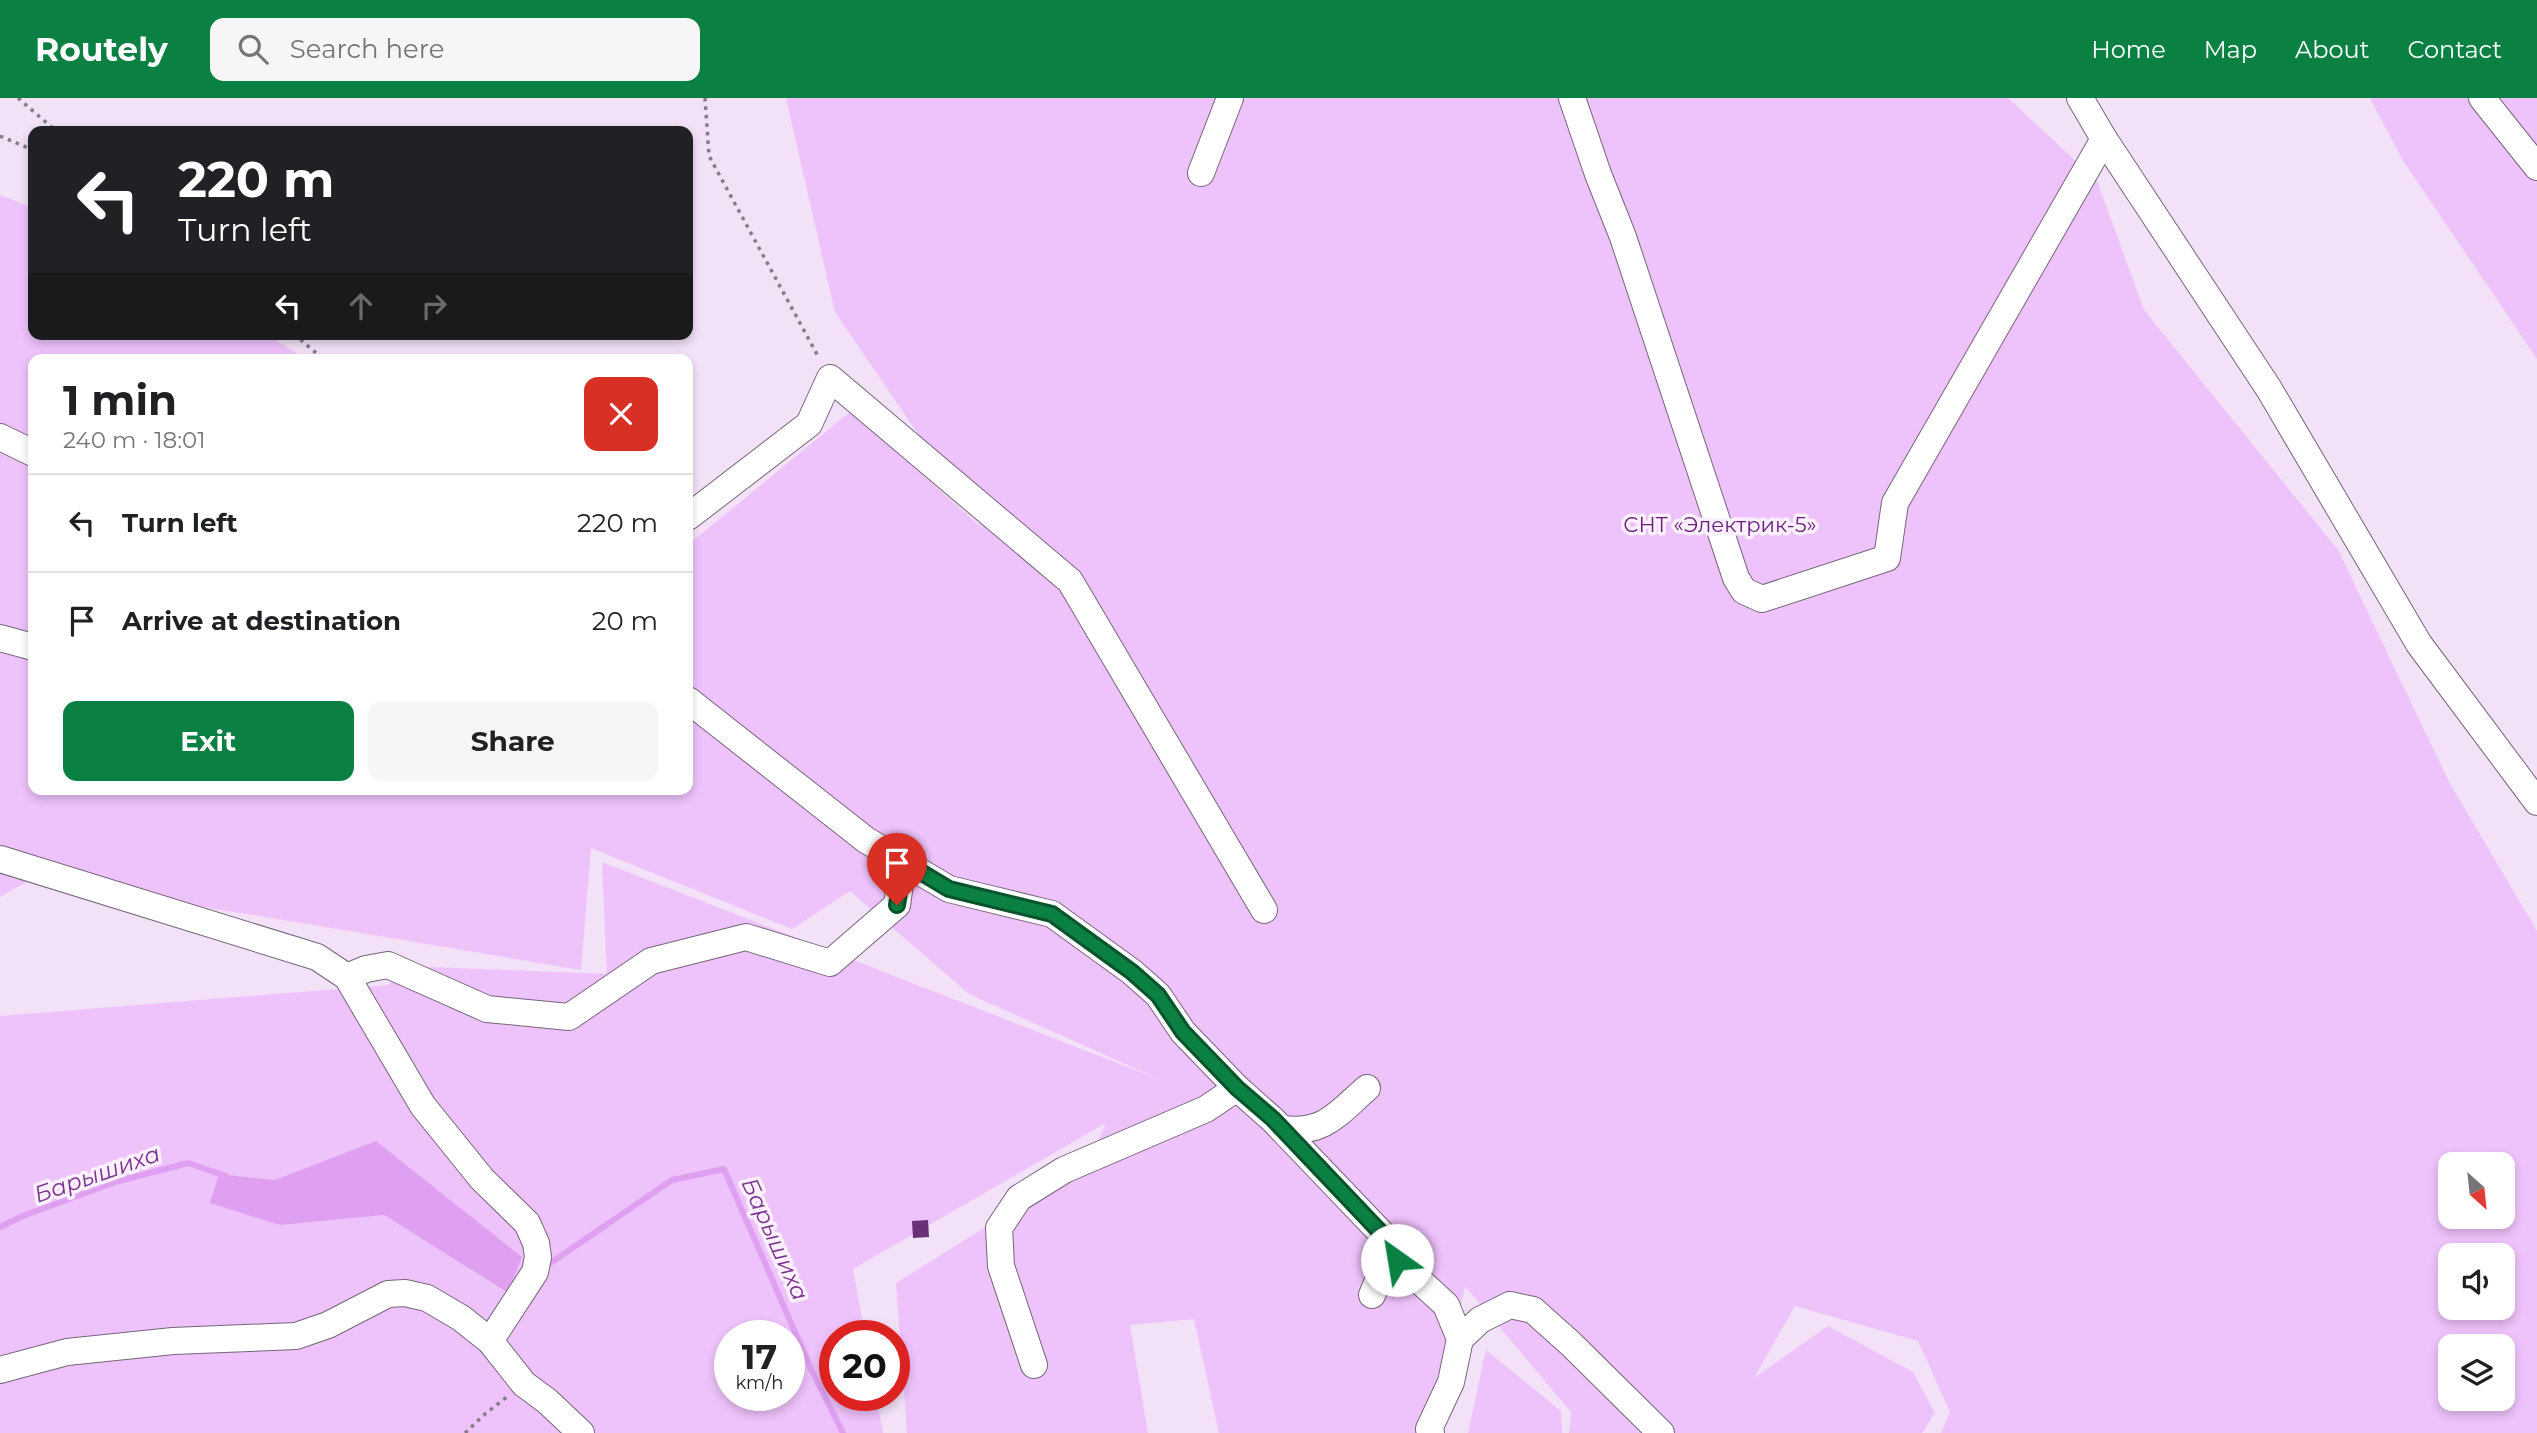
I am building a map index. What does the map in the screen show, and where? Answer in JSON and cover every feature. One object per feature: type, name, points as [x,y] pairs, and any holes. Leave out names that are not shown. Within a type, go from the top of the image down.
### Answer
[{"type":"street","points":[[1201,173],[1230,98]]},
{"type":"street","points":[[1572,98],[1623,237],[1737,578],[1744,591],[1762,599],[1887,558],[1895,503],[2104,139]]},
{"type":"street","points":[[2060,98],[2104,139]]},
{"type":"street","points":[[2080,98],[2104,139],[2269,389],[2419,644],[2537,802]]},
{"type":"street","points":[[2482,98],[2537,167]]},
{"type":"street","points":[[693,513],[809,424],[830,378],[1070,581],[1264,909]]},
{"type":"street","points":[[0,437],[28,451]]},
{"type":"street","points":[[0,638],[28,646]]},
{"type":"street","points":[[693,704],[866,840],[949,889],[1052,914],[1132,972],[1158,995],[1183,1032],[1237,1088],[1282,1129],[1385,1237],[1397,1260],[1446,1305],[1460,1339],[1451,1382],[1429,1429],[1431,1433]]},
{"type":"street","points":[[0,859],[317,957],[347,977],[423,1107],[482,1179],[527,1223],[536,1243],[538,1257],[535,1272],[491,1341]]},
{"type":"street","points":[[347,977],[366,969],[388,965],[486,1009],[569,1017],[651,961],[746,937],[830,963],[897,905],[904,862]]},
{"type":"street","points":[[1034,1365],[1001,1266],[999,1228],[1018,1198],[1063,1170],[1206,1109],[1237,1088]]},
{"type":"street","points":[[1282,1129],[1300,1131],[1320,1127],[1367,1088]]},
{"type":"street","points":[[1372,1295],[1386,1262],[1385,1237]]},
{"type":"street","points":[[0,1370],[67,1352],[93,1349],[173,1341],[296,1336],[328,1325],[388,1294],[405,1293],[427,1298],[461,1318],[491,1341],[524,1384],[582,1433]]},
{"type":"street","points":[[1460,1339],[1480,1320],[1510,1305],[1533,1310],[1571,1343],[1661,1433]]},
{"type":"path","points":[[18,98],[50,126]]},
{"type":"path","points":[[705,98],[709,156],[830,378]]},
{"type":"path","points":[[0,136],[28,148]]},
{"type":"path","points":[[301,340],[317,354]]},
{"type":"path","points":[[465,1433],[485,1413],[524,1384]]},
{"type":"green space","name":"СНТ «Электрик-5»","points":[[786,98],[2008,98],[2097,181],[2144,310],[2338,550],[2449,782],[2537,931],[2537,1433],[1941,1433],[1950,1412],[1918,1341],[1795,1306],[1754,1378],[1828,1326],[1913,1372],[1935,1413],[1922,1433],[1569,1433],[1571,1412],[1465,1286],[1434,1433],[1219,1433],[1194,1319],[1130,1325],[1148,1433],[907,1433],[905,1411],[910,1411],[910,1320],[899,1320],[896,1283],[1088,1163],[1106,1123],[853,1269],[862,1320],[819,1320],[819,1411],[879,1411],[883,1433],[0,1433],[0,1016],[388,985],[405,966],[607,974],[602,862],[1161,1080],[969,994],[850,891],[792,929],[591,848],[581,970],[30,880],[0,897],[0,195],[28,206],[28,340],[276,340],[298,354],[28,354],[28,795],[693,795],[693,541],[851,411],[982,528],[835,312]],"holes":[[[219,1174],[275,1180],[522,1257],[507,1293],[384,1215],[280,1225]]]},
{"type":"green space","points":[[2370,98],[2537,98],[2537,359],[2402,159]]},
{"type":"green space","points":[[1486,1350],[1561,1411],[1562,1433],[1468,1433]]},
{"type":"shaded area","points":[[376,1141],[522,1257],[508,1293],[384,1215],[280,1225],[210,1203],[219,1174],[275,1180]]},
{"type":"building","points":[[928,1220],[929,1237],[913,1238],[912,1221]]},
{"type":"waterway","name":"Барышиха","points":[[0,1227],[115,1182],[188,1163],[226,1176]]},
{"type":"waterway","name":"Барышиха","points":[[549,1264],[672,1180],[724,1169],[812,1371],[843,1433]]},
{"type":"route","points":[[897,905],[904,862],[949,889],[1052,914],[1132,972],[1158,995],[1183,1032],[1237,1088],[1273,1119],[1385,1237],[1397,1260]]}]
